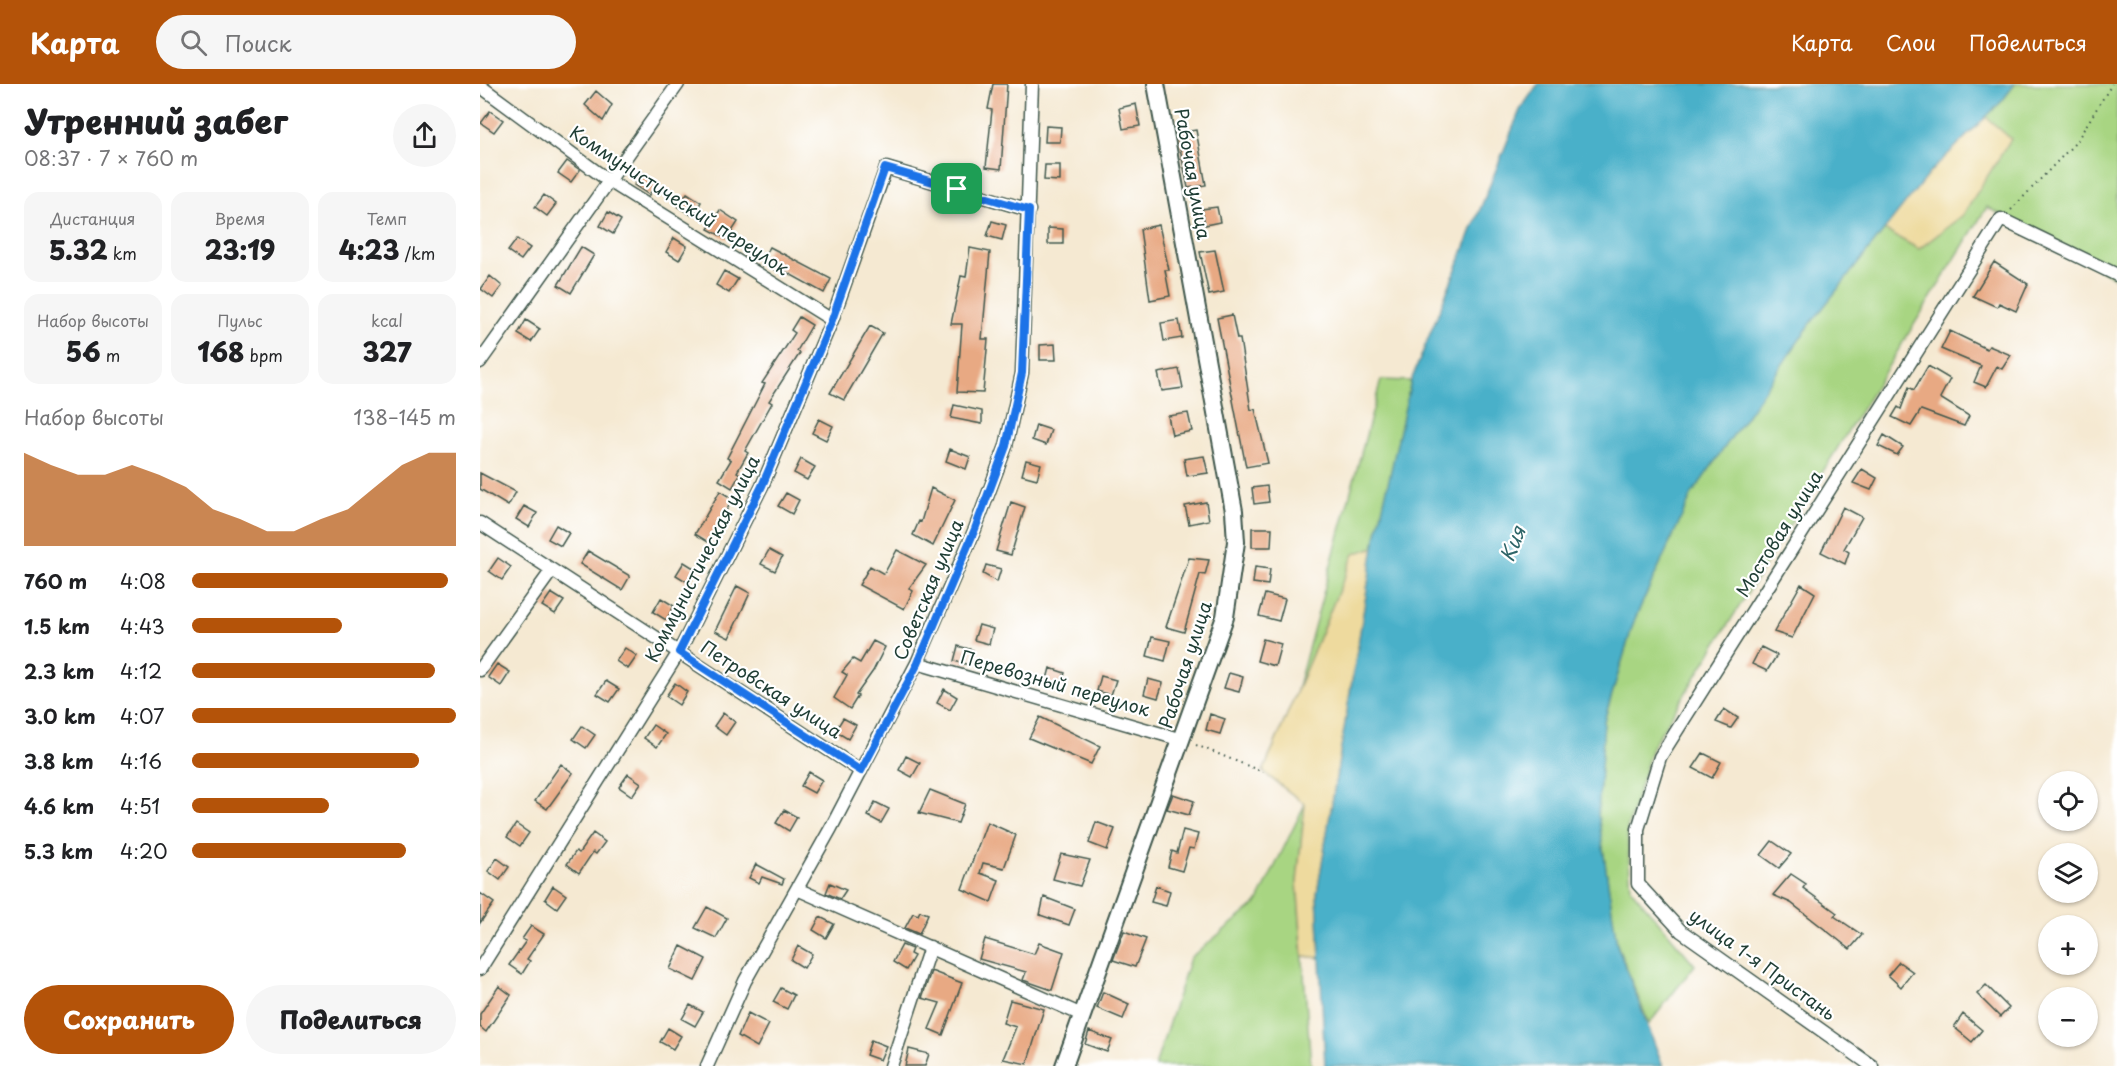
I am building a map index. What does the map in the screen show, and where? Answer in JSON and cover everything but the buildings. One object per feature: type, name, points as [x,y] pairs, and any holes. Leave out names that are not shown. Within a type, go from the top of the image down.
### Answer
[{"type":"main road","name":"Рабочая улица","points":[[1064,1066],[1225,617],[1236,542],[1232,501],[1156,84]]},
{"type":"street","points":[[480,362],[678,84]]},
{"type":"street","name":"Советская улица","points":[[707,1066],[746,981],[918,663],[975,529],[1006,446],[1022,373],[1032,84]]},
{"type":"street","name":"Коммунистический переулок","points":[[480,86],[609,181],[832,320]]},
{"type":"street","name":"Коммунистическая улица","points":[[480,969],[679,652],[762,486],[832,320],[885,168],[1029,210]]},
{"type":"street","points":[[2001,219],[2117,275]]},
{"type":"street","name":"Мостовая улица","points":[[1638,884],[1638,829],[1660,757],[2001,219]]},
{"type":"street","name":"Петровская улица","points":[[480,523],[861,771]]},
{"type":"street","points":[[480,670],[552,570]]},
{"type":"street","name":"Перевозный переулок","points":[[918,663],[1182,740]]},
{"type":"street","name":"улица 1-я Пристань","points":[[1638,884],[1681,931],[1872,1066]]},
{"type":"street","points":[[797,889],[1082,1015]]},
{"type":"street","points":[[891,1066],[930,947]]},
{"type":"path","points":[[2001,219],[2076,142],[2112,84]]},
{"type":"path","points":[[1182,740],[1263,772]]},
{"type":"green space","points":[[2015,84],[2117,84],[2117,279],[1987,207],[1652,747],[1627,829],[1631,889],[1695,965],[1649,1024],[1617,944],[1598,814],[1604,721],[1634,621],[1692,494],[1811,323],[1930,172],[2002,101]]},
{"type":"green space","points":[[1381,380],[1411,381],[1374,547],[1354,555],[1297,690]]},
{"type":"green space","points":[[1305,804],[1297,882],[1311,1066],[1155,1066],[1190,958],[1257,903]]},
{"type":"sand","points":[[1986,117],[2011,139],[1963,215],[1919,249],[1884,230],[1930,172]]},
{"type":"sand","points":[[1374,547],[1317,894],[1320,958],[1303,956],[1297,882],[1305,804],[1263,772],[1354,554]]},
{"type":"water","name":"Кия","points":[[1538,84],[2015,84],[2002,101],[1930,172],[1811,323],[1692,494],[1634,621],[1604,721],[1598,814],[1617,945],[1663,1066],[1325,1066],[1317,894],[1374,547],[1411,381],[1520,110]]},
{"type":"route","points":[[885,168],[957,189],[1029,210],[1022,373],[1006,446],[975,529],[918,663],[861,771],[679,652],[762,486],[832,320],[885,168]]}]
